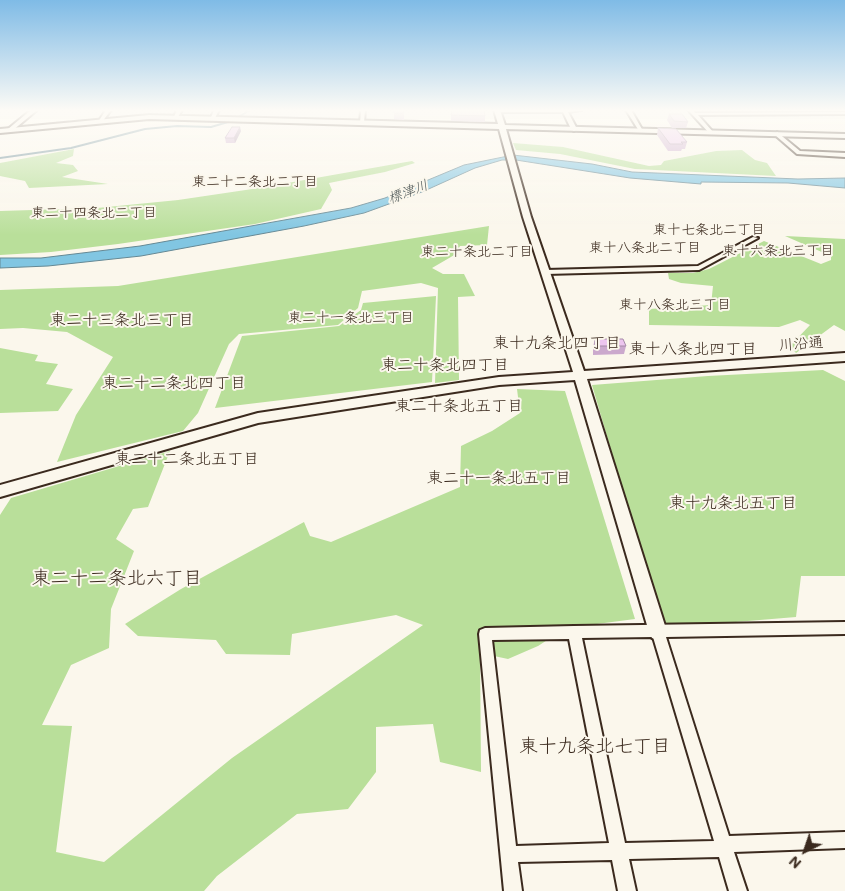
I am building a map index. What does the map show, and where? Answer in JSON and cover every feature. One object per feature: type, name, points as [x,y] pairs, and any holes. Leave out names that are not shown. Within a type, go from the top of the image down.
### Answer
[{"type":"street","points":[[508,152],[527,217],[580,376],[738,891]]},
{"type":"street","points":[[796,152],[845,155]]},
{"type":"street","points":[[546,272],[699,268],[755,238]]},
{"type":"street","name":"川沿通","points":[[0,491],[258,418],[499,381],[845,357]]},
{"type":"street","points":[[513,891],[485,634],[845,628]]},
{"type":"street","points":[[574,632],[627,891]]},
{"type":"street","points":[[509,854],[618,852],[845,840]]},
{"type":"green space","points":[[60,152],[74,152],[73,156],[56,163],[73,165],[78,171],[62,177],[108,184],[29,188],[25,181],[0,176],[0,163]]},
{"type":"green space","points":[[533,152],[584,152],[649,166],[661,165],[664,161],[713,152],[744,152],[755,160],[767,163],[776,176],[635,169],[560,154]]},
{"type":"green space","points":[[412,161],[415,163],[385,172],[329,183],[332,190],[321,209],[255,224],[118,244],[51,252],[0,255],[0,211],[97,208],[178,200]]},
{"type":"green space","points":[[489,226],[487,245],[460,246],[456,254],[432,268],[443,274],[464,274],[475,296],[458,297],[459,380],[435,383],[438,288],[421,283],[362,291],[358,308],[338,325],[239,334],[229,344],[198,413],[183,431],[57,462],[76,415],[113,357],[67,332],[23,328],[0,329],[0,290],[118,286]]},
{"type":"green space","points":[[785,236],[845,239],[845,331],[834,325],[796,353],[790,346],[810,325],[800,320],[779,327],[649,325],[649,309],[711,305],[713,286],[681,283],[669,279],[668,273],[693,273],[709,269],[764,241],[821,264],[831,260],[831,256]]},
{"type":"green space","points":[[436,296],[432,382],[215,408],[242,336],[339,326],[361,310],[363,303]]},
{"type":"green space","points":[[0,348],[38,355],[35,361],[58,364],[46,384],[73,389],[58,411],[0,413]]},
{"type":"green space","points":[[823,370],[845,381],[845,576],[801,576],[796,617],[663,628],[592,385]]},
{"type":"green space","points":[[517,389],[565,391],[635,619],[566,628],[538,646],[508,659],[480,653],[481,772],[440,762],[433,724],[376,727],[376,772],[348,809],[297,814],[217,876],[204,891],[0,891],[0,515],[11,498],[170,451],[148,507],[133,509],[116,539],[134,551],[111,609],[109,648],[71,665],[42,725],[72,726],[56,852],[104,862],[232,758],[423,625],[396,615],[292,634],[290,655],[226,654],[216,640],[138,636],[125,624],[181,589],[304,522],[310,536],[331,542],[460,487],[461,446],[492,431],[520,413]]},
{"type":"water","name":"標津川","points":[[513,155],[592,164],[632,172],[798,179],[845,178],[845,188],[788,183],[701,182],[701,184],[630,178],[516,160],[502,160],[475,168],[422,192],[364,213],[304,226],[141,256],[48,266],[0,268],[0,258],[41,258],[140,246],[351,208],[385,198],[464,165]]},
{"type":"building","points":[[595,339],[623,339],[626,346],[595,346]]},
{"type":"waterway","points":[[0,158],[46,152]]},
{"type":"district","name":"東二十二条北二丁目","points":[[255,182]]},
{"type":"district","name":"東二十四条北二丁目","points":[[94,213]]},
{"type":"district","name":"東十七条北二丁目","points":[[709,230]]},
{"type":"district","name":"東十八条北二丁目","points":[[645,248]]},
{"type":"district","name":"東十六条北三丁目","points":[[778,251]]},
{"type":"district","name":"東二十条北二丁目","points":[[477,252]]},
{"type":"district","name":"東十八条北三丁目","points":[[675,305]]},
{"type":"district","name":"東二十一条北三丁目","points":[[351,318]]},
{"type":"district","name":"東二十三条北三丁目","points":[[122,320]]},
{"type":"district","name":"東十九条北四丁目","points":[[557,343]]},
{"type":"district","name":"東十八条北四丁目","points":[[693,349]]},
{"type":"district","name":"東二十条北四丁目","points":[[445,365]]},
{"type":"district","name":"東二十二条北四丁目","points":[[174,383]]},
{"type":"district","name":"東二十条北五丁目","points":[[459,406]]},
{"type":"district","name":"東二十二条北五丁目","points":[[187,459]]},
{"type":"district","name":"東二十一条北五丁目","points":[[499,478]]},
{"type":"district","name":"東十九条北五丁目","points":[[733,503]]},
{"type":"district","name":"東二十二条北六丁目","points":[[117,578]]},
{"type":"district","name":"東十九条北七丁目","points":[[595,746]]}]
